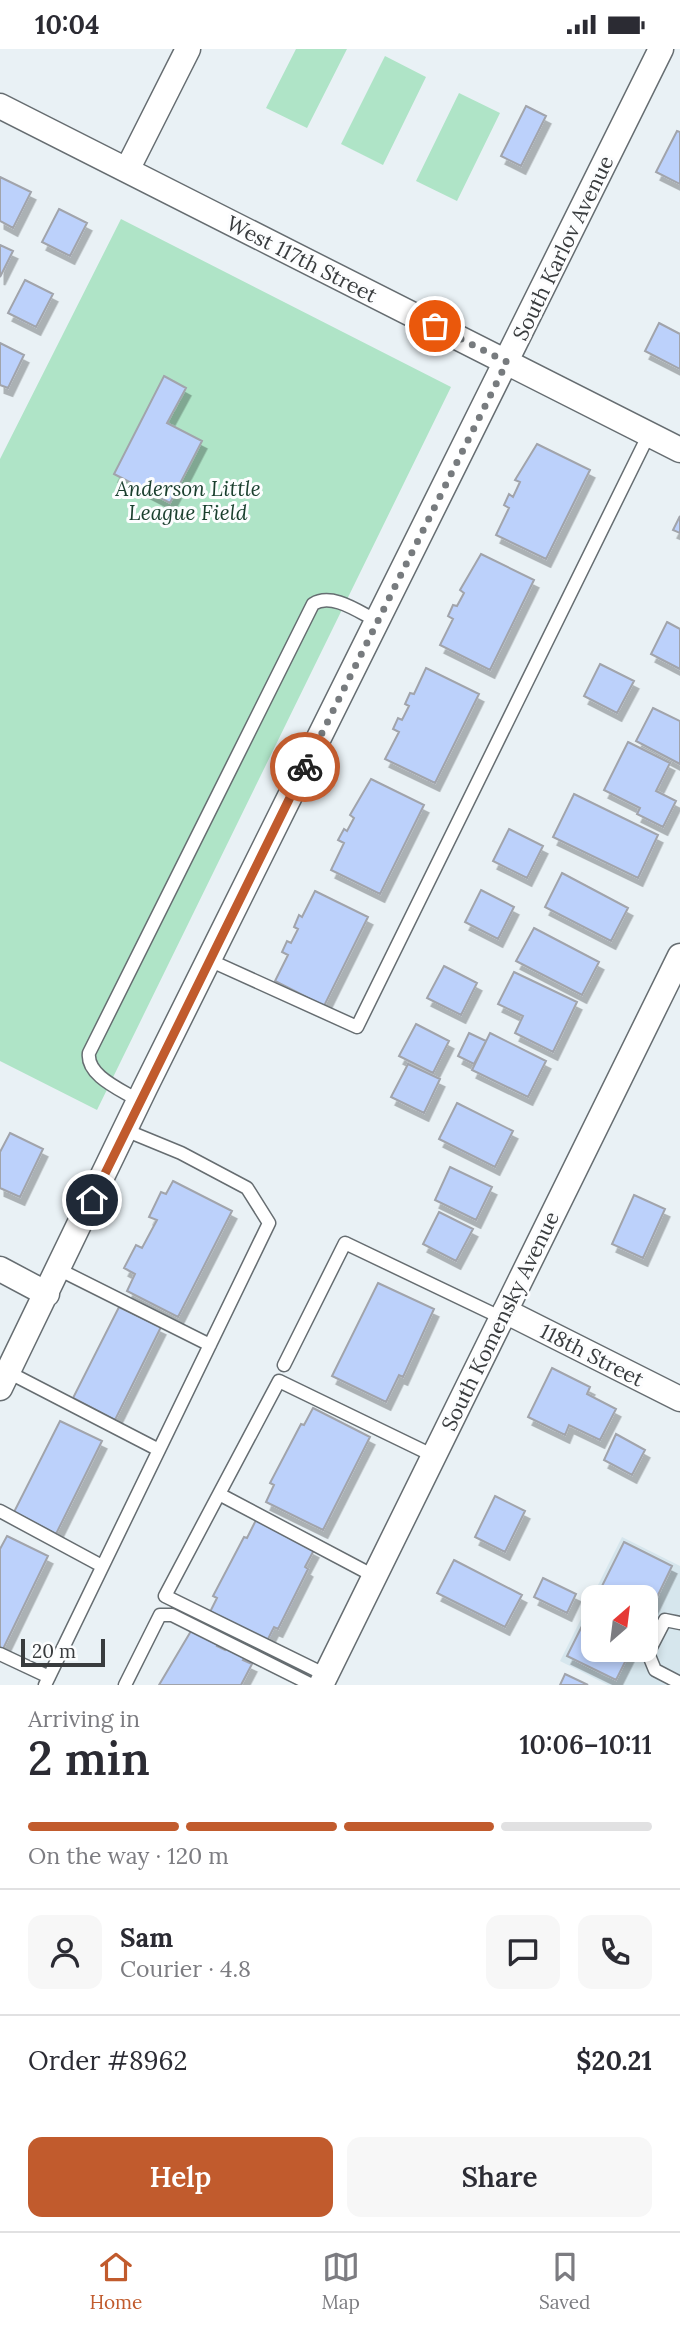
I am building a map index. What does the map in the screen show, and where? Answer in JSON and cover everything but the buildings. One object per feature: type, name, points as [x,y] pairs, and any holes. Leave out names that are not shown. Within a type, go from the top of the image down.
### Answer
[{"type":"street","points":[[127,170],[188,49]]},
{"type":"street","name":"South Karlov Avenue","points":[[4,1380],[139,1101],[661,49]]},
{"type":"street","name":"West 117th Street","points":[[0,106],[680,450]]},
{"type":"street","name":"South Komensky Avenue","points":[[319,1682],[434,1456],[680,956]]},
{"type":"street","points":[[0,1269],[47,1294]]},
{"type":"street","name":"118th Street","points":[[503,1315],[680,1399]]},
{"type":"lane","points":[[209,960],[357,1027],[649,434]]},
{"type":"lane","points":[[139,1101],[94,1071],[88,1062],[89,1053],[202,823],[313,604],[321,599],[331,600],[377,621]]},
{"type":"lane","points":[[0,1654],[47,1681],[269,1223],[247,1188],[181,1153],[125,1130]]},
{"type":"lane","points":[[284,1365],[345,1243],[503,1315]]},
{"type":"lane","points":[[58,1269],[210,1345]]},
{"type":"lane","points":[[4,1380],[159,1450]]},
{"type":"lane","points":[[319,1682],[165,1596],[279,1381],[434,1456]]},
{"type":"lane","points":[[219,1494],[374,1576]]},
{"type":"lane","points":[[0,1511],[102,1566]]},
{"type":"lane","points":[[125,1685],[160,1615],[172,1615],[319,1682]]},
{"type":"lane","points":[[680,1623],[665,1620],[648,1653],[655,1670],[680,1683]]},
{"type":"shaded area","points":[[622,1537],[680,1566],[680,1685],[608,1685],[560,1661],[581,1619],[581,1663],[658,1663],[658,1585],[598,1585]]},
{"type":"green space","points":[[296,49],[347,49],[307,128],[266,108]]},
{"type":"green space","points":[[385,56],[426,77],[383,165],[341,144]]},
{"type":"green space","points":[[459,93],[500,113],[457,201],[416,181]]},
{"type":"green space","name":"Anderson Little League Field","points":[[121,219],[451,387],[97,1110],[0,1061],[0,459]]},
{"type":"way so far","points":[[305,767],[507,362],[435,326]]},
{"type":"route","points":[[92,1200],[305,767]]}]
